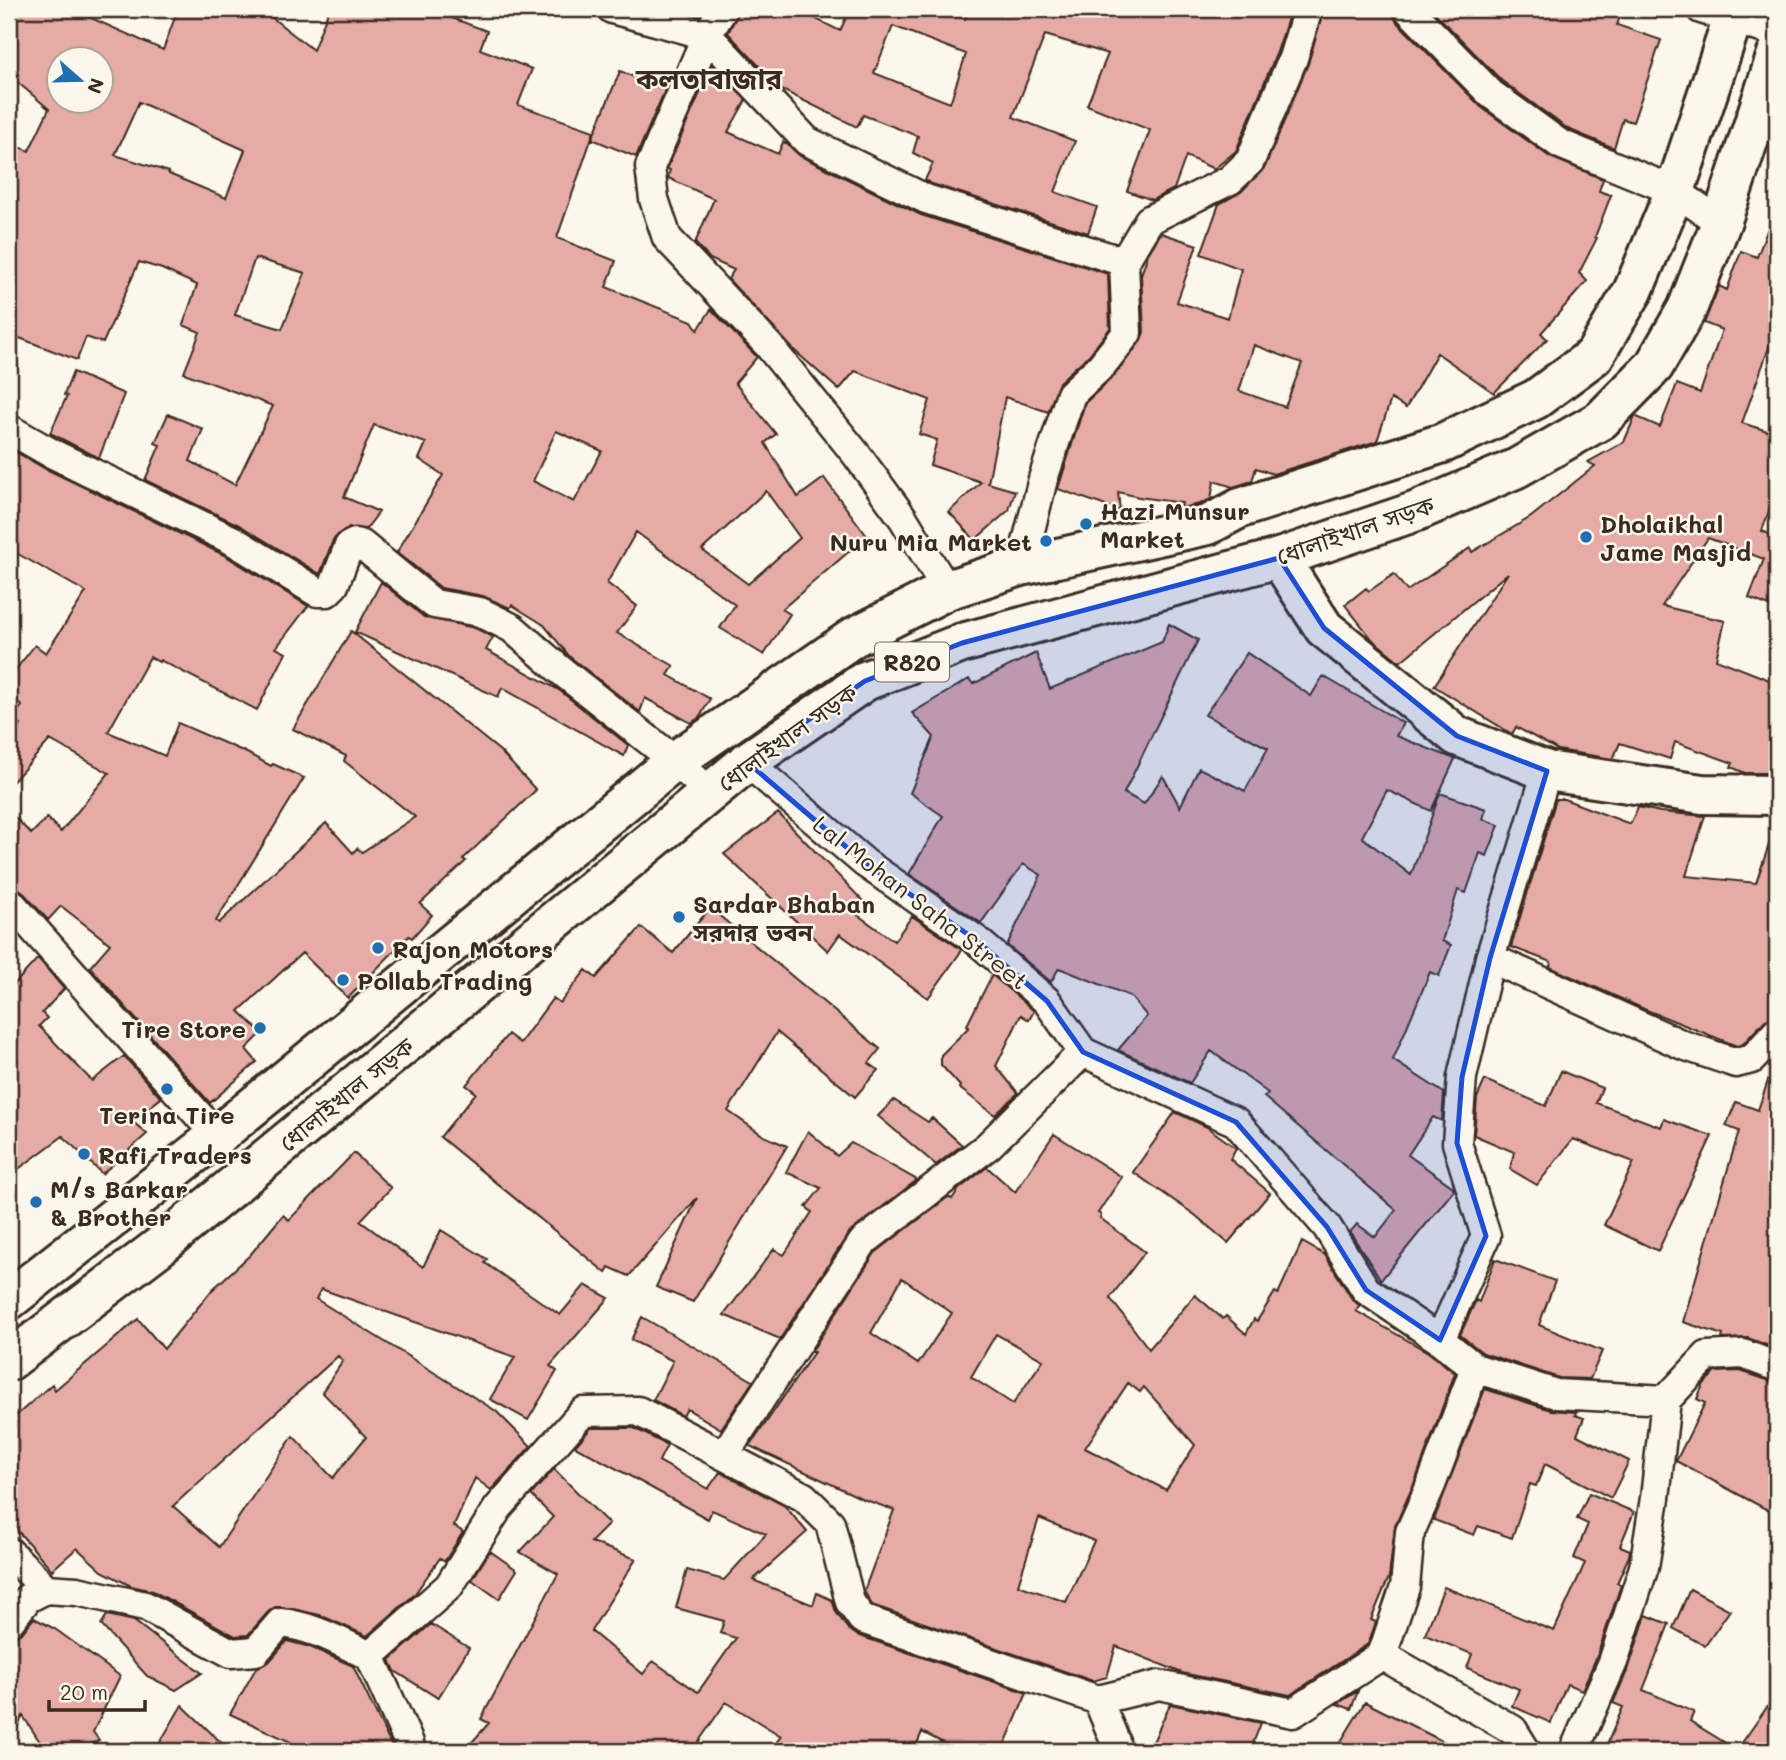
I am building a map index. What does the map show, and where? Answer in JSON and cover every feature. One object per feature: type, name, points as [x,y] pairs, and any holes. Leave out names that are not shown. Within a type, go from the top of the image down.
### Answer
[{"type":"main road","name":"ধোলাইখাল সড়ক","points":[[9,1300],[217,1136],[675,761],[853,637],[947,590],[1021,566],[1208,525],[1240,508],[1443,443],[1536,399],[1594,356],[1633,291],[1675,191],[1723,12]]},
{"type":"main road","name":"ধোলাইখাল সড়ক","points":[[9,1361],[159,1247],[747,762],[865,681],[962,643],[1279,558],[1442,500],[1517,468],[1601,420],[1654,366],[1687,309],[1721,223],[1777,54]]},
{"type":"main road","points":[[1266,501],[1279,558],[1324,628],[1457,736],[1547,771],[1702,793],[1777,795]]},
{"type":"street","points":[[612,9],[707,35],[807,141],[926,199],[1125,262]]},
{"type":"street","points":[[723,9],[707,35],[650,167],[654,199],[667,238],[769,345],[856,454],[903,518],[947,590]]},
{"type":"street","points":[[1021,566],[1043,479],[1071,394],[1101,366],[1127,332],[1125,262],[1149,220],[1230,180],[1250,160],[1293,58],[1308,9]]},
{"type":"street","points":[[1408,9],[1491,94],[1560,144],[1675,191],[1721,223]]},
{"type":"street","points":[[1723,12],[1777,33]]},
{"type":"street","points":[[9,429],[51,453],[232,540],[317,592],[327,592],[334,585],[349,546],[355,543],[362,545],[434,604],[480,612],[512,628],[559,670],[675,761],[711,793]]},
{"type":"street","name":"Lal Mohan Saha Street","points":[[747,762],[865,863],[976,940],[996,957],[1047,1002],[1083,1052]]},
{"type":"street","points":[[1440,1340],[1486,1236],[1457,1143],[1462,1077],[1490,958],[1547,771]]},
{"type":"street","points":[[9,901],[217,1136]]},
{"type":"street","points":[[1490,958],[1683,1045],[1736,1063],[1752,1059],[1777,1032]]},
{"type":"street","points":[[724,1455],[863,1241],[988,1146],[1083,1052],[1236,1122],[1326,1227],[1366,1290],[1440,1340],[1475,1368],[1556,1394],[1666,1400]]},
{"type":"street","points":[[1574,1751],[1613,1662],[1644,1567],[1656,1498],[1666,1400],[1707,1356],[1743,1354],[1777,1367]]},
{"type":"street","points":[[370,1656],[449,1586],[498,1508],[583,1412],[638,1411],[804,1497],[831,1523],[850,1602],[862,1619],[1098,1700],[1159,1685],[1293,1713],[1382,1655],[1405,1587],[1410,1532],[1431,1485],[1475,1368]]},
{"type":"street","points":[[9,1552],[46,1589]]},
{"type":"street","points":[[9,1622],[28,1598],[46,1589],[77,1591],[145,1606],[231,1653],[256,1651],[280,1623],[318,1631],[370,1656],[411,1751]]},
{"type":"street","points":[[1382,1655],[1514,1744]]},
{"type":"street","points":[[1098,1700],[1115,1741],[1115,1751]]},
{"type":"highlighted area","points":[[1279,558],[1324,628],[1457,736],[1547,771],[1490,958],[1462,1077],[1457,1143],[1486,1236],[1440,1340],[1366,1290],[1327,1227],[1236,1122],[1083,1052],[1047,1001],[976,940],[865,863],[747,762],[865,681],[962,643]]},
{"type":"building","points":[[9,9],[71,9],[163,50],[178,9],[261,9],[313,50],[329,9],[428,9],[487,31],[480,49],[532,69],[518,105],[594,131],[557,238],[616,261],[606,287],[692,321],[698,330],[711,309],[757,357],[735,383],[776,434],[765,443],[798,497],[824,478],[867,536],[782,609],[790,614],[764,655],[720,628],[735,605],[636,532],[607,583],[637,606],[617,633],[674,666],[668,675],[710,699],[700,717],[691,723],[645,698],[640,712],[570,657],[544,625],[512,605],[510,608],[483,596],[441,588],[397,552],[443,475],[419,459],[426,443],[374,425],[344,497],[379,512],[366,529],[348,528],[333,540],[320,574],[239,525],[145,480],[160,445],[155,443],[168,414],[203,429],[190,461],[235,485],[273,406],[184,373],[200,332],[183,325],[197,285],[139,262],[103,343],[86,337],[77,360],[9,334],[9,143],[29,151],[46,115],[116,116],[116,46],[46,46],[46,106],[9,75]],"holes":[[[139,102],[245,150],[226,198],[169,172],[115,155]],[[255,258],[305,273],[282,329],[235,315]],[[556,431],[602,451],[574,502],[533,481]],[[766,491],[800,538],[748,584],[702,550]]]},
{"type":"building","points":[[674,9],[704,9],[699,16]]},
{"type":"building","points":[[740,9],[796,9],[840,31],[850,9],[938,9],[965,19],[969,9],[1291,9],[1277,52],[1236,151],[1214,169],[1186,156],[1174,189],[1152,200],[1127,191],[1150,130],[1087,105],[1108,54],[1045,35],[1013,117],[1075,141],[1055,192],[1097,207],[1088,233],[932,184],[925,180],[933,163],[913,153],[918,136],[863,115],[857,127],[782,90],[728,33]],"holes":[[[893,26],[966,54],[950,103],[874,73]]]},
{"type":"building","points":[[1324,9],[1392,9],[1396,21],[1481,107],[1550,157],[1603,179],[1599,191],[1611,195],[1595,237],[1597,238],[1579,273],[1587,281],[1541,333],[1547,339],[1494,393],[1437,353],[1406,408],[1391,399],[1377,441],[1273,474],[1256,468],[1252,481],[1233,487],[1214,481],[1211,499],[1181,508],[1182,503],[1118,492],[1120,511],[1058,489],[1085,403],[1114,376],[1140,342],[1144,332],[1141,275],[1148,254],[1161,233],[1197,245],[1177,302],[1228,318],[1241,269],[1201,254],[1219,204],[1241,192],[1265,167],[1308,64]],"holes":[[[1254,345],[1302,363],[1285,407],[1239,391]]]},
{"type":"building","points":[[1431,9],[1623,9],[1617,25],[1661,40],[1633,122],[1623,119],[1614,148],[1568,129],[1502,81]]},
{"type":"building","points":[[712,65],[746,100],[728,132],[778,154],[783,142],[800,156],[921,215],[1108,274],[1110,328],[1089,355],[1059,382],[1048,412],[1005,397],[988,483],[1015,491],[1009,510],[975,540],[949,512],[981,482],[930,465],[937,440],[919,434],[930,400],[855,371],[839,390],[795,351],[728,279],[734,270],[710,259],[695,243],[714,199],[668,178],[670,170],[667,169]]},
{"type":"building","points":[[620,71],[665,90],[636,157],[592,139]]},
{"type":"building","points":[[1775,210],[1777,325],[1742,423],[1777,434],[1771,466],[1777,468],[1777,488],[1762,531],[1774,536],[1777,531],[1777,609],[1749,598],[1764,559],[1708,538],[1662,606],[1725,621],[1716,659],[1777,683],[1777,773],[1745,773],[1731,767],[1733,763],[1675,742],[1670,759],[1620,743],[1613,759],[1558,750],[1516,727],[1512,734],[1434,686],[1508,573],[1400,662],[1373,640],[1345,605],[1366,588],[1369,591],[1394,574],[1407,591],[1470,548],[1472,552],[1531,517],[1595,466],[1588,462],[1624,442],[1635,416],[1660,427],[1677,384],[1700,393],[1722,330],[1704,323],[1719,286],[1727,290],[1741,251],[1757,257]]},
{"type":"building","points":[[73,372],[124,394],[99,458],[50,433],[67,396],[64,395]]},
{"type":"building","points":[[9,448],[44,468],[224,555],[308,606],[276,648],[286,653],[257,710],[150,657],[108,732],[165,756],[178,723],[271,766],[273,764],[304,778],[216,921],[219,923],[326,823],[353,853],[357,848],[362,852],[415,817],[344,761],[346,756],[293,729],[351,631],[500,751],[536,790],[420,904],[432,915],[412,938],[409,936],[348,998],[302,953],[239,1011],[262,1033],[246,1049],[257,1062],[210,1103],[90,967],[110,944],[61,906],[48,920],[21,890],[9,885],[9,811],[31,834],[47,818],[61,832],[109,773],[50,740],[9,786],[9,738],[21,725],[12,718],[22,706],[9,696],[9,678],[35,645],[46,653],[86,592],[9,549]]},
{"type":"building","points":[[381,582],[424,617],[475,628],[493,637],[486,650],[559,690],[628,745],[624,756],[502,688],[498,697],[355,632]]},
{"type":"building","points":[[1169,624],[1198,640],[1124,793],[1144,804],[1163,776],[1180,807],[1199,768],[1245,791],[1268,748],[1205,715],[1247,653],[1311,696],[1323,676],[1403,723],[1396,736],[1455,759],[1431,811],[1387,790],[1362,837],[1411,875],[1440,793],[1486,809],[1483,819],[1499,825],[1487,856],[1480,853],[1466,893],[1458,890],[1442,941],[1451,945],[1439,976],[1430,972],[1393,1060],[1444,1093],[1442,1121],[1433,1117],[1408,1155],[1454,1190],[1381,1280],[1350,1232],[1357,1224],[1375,1237],[1396,1210],[1264,1097],[1268,1093],[1211,1051],[1190,1083],[1118,1050],[1147,1016],[1130,996],[1059,968],[1051,982],[1007,945],[1041,875],[1023,864],[981,923],[909,874],[943,816],[910,793],[934,737],[912,713],[969,679],[973,684],[1036,653],[1050,689],[1162,642]]},
{"type":"building","points":[[1556,799],[1564,799],[1630,824],[1638,807],[1705,816],[1686,876],[1756,883],[1773,833],[1777,834],[1777,1016],[1765,1020],[1743,1044],[1737,1046],[1644,1009],[1550,967],[1551,962],[1511,947]]},
{"type":"building","points":[[778,813],[863,901],[855,913],[894,941],[912,916],[962,950],[928,998],[840,934],[828,951],[724,854]]},
{"type":"building","points":[[710,908],[880,1049],[869,1063],[878,1070],[855,1097],[777,1032],[728,1111],[764,1136],[787,1146],[693,1302],[656,1287],[697,1198],[629,1276],[609,1267],[606,1273],[440,1137],[476,1093],[466,1085],[508,1034],[520,1043],[553,998],[560,1003],[586,970],[596,978],[641,927],[673,953]]},
{"type":"building","points":[[38,958],[64,989],[42,1013],[47,1018],[39,1026],[92,1081],[124,1056],[161,1098],[132,1121],[147,1134],[102,1174],[63,1136],[9,1176],[9,990]]},
{"type":"building","points":[[992,975],[1034,1011],[1029,1020],[1021,1015],[996,1066],[1018,1093],[995,1115],[959,1088],[941,1065],[941,1055],[969,1027],[967,1025]]},
{"type":"building","points":[[1773,1066],[1777,1067],[1777,1349],[1748,1338],[1722,1339],[1723,1335],[1683,1322],[1739,1131],[1726,1126],[1736,1102],[1758,1110]]},
{"type":"building","points":[[1561,1071],[1602,1088],[1596,1103],[1661,1127],[1664,1119],[1712,1136],[1658,1251],[1604,1225],[1634,1162],[1573,1139],[1537,1185],[1510,1169],[1514,1152],[1474,1135],[1477,1098],[1485,1080],[1546,1106]]},
{"type":"building","points":[[894,1100],[928,1122],[932,1118],[962,1145],[936,1165],[878,1116]]},
{"type":"building","points":[[1175,1112],[1207,1127],[1236,1148],[1230,1159],[1270,1193],[1228,1243],[1195,1215],[1133,1172]]},
{"type":"building","points":[[808,1131],[837,1156],[851,1143],[917,1180],[849,1233],[780,1339],[724,1315],[774,1249],[784,1255],[812,1212],[806,1207],[821,1188],[786,1172]]},
{"type":"building","points":[[1054,1134],[1122,1177],[1098,1213],[1100,1218],[1145,1252],[1110,1298],[1149,1349],[1195,1295],[1223,1319],[1226,1316],[1246,1334],[1275,1292],[1278,1294],[1302,1242],[1325,1255],[1352,1299],[1360,1306],[1356,1311],[1428,1352],[1455,1373],[1416,1479],[1395,1526],[1389,1577],[1371,1620],[1376,1622],[1368,1644],[1290,1695],[1182,1673],[1116,1646],[1107,1677],[1093,1681],[872,1605],[864,1591],[894,1510],[863,1499],[750,1446],[814,1352],[811,1352],[875,1253],[948,1197],[952,1199],[959,1189],[987,1167],[1015,1192]],"holes":[[[902,1278],[952,1313],[918,1364],[871,1333]],[[996,1334],[1043,1360],[1013,1404],[971,1377]],[[1128,1383],[1140,1392],[1144,1387],[1195,1445],[1166,1490],[1085,1448]],[[1039,1518],[1094,1541],[1066,1602],[1018,1585]]]},
{"type":"building","points":[[354,1153],[391,1188],[360,1221],[423,1267],[441,1230],[487,1259],[485,1263],[560,1315],[585,1285],[609,1298],[550,1366],[557,1371],[528,1420],[490,1399],[515,1357],[321,1289],[316,1299],[496,1411],[531,1446],[491,1490],[475,1478],[454,1526],[463,1532],[445,1561],[440,1558],[414,1595],[367,1636],[320,1615],[275,1607],[248,1635],[235,1636],[153,1591],[131,1586],[102,1571],[77,1548],[52,1570],[9,1521],[9,1422],[52,1384],[55,1390],[138,1319],[164,1349],[212,1290],[250,1255],[283,1215],[289,1220]],"holes":[[[338,1356],[343,1361],[322,1392],[366,1437],[333,1478],[293,1436],[219,1547],[173,1506]]]},
{"type":"building","points":[[1495,1259],[1555,1281],[1539,1325],[1602,1351],[1590,1379],[1559,1378],[1483,1353],[1460,1335],[1476,1300],[1479,1302]]},
{"type":"building","points":[[642,1317],[753,1381],[721,1429],[687,1409],[683,1416],[653,1400],[673,1361],[631,1340]]},
{"type":"building","points":[[1740,1371],[1777,1383],[1777,1515],[1676,1461],[1705,1403],[1697,1399],[1703,1385],[1715,1372]]},
{"type":"building","points":[[1485,1389],[1551,1410],[1576,1412],[1575,1415],[1584,1418],[1577,1435],[1629,1461],[1611,1498],[1545,1464],[1536,1486],[1530,1484],[1512,1538],[1478,1526],[1474,1535],[1434,1520]]},
{"type":"building","points":[[591,1428],[634,1428],[667,1445],[659,1461],[708,1489],[720,1472],[785,1506],[807,1532],[753,1580],[813,1605],[817,1593],[832,1600],[836,1612],[848,1629],[857,1635],[1027,1693],[1002,1751],[959,1751],[922,1732],[914,1751],[770,1751],[781,1736],[726,1702],[692,1751],[464,1751],[489,1723],[481,1719],[558,1574],[520,1552],[553,1517],[531,1495],[554,1469],[609,1524],[591,1542],[636,1559],[591,1631],[643,1674],[653,1661],[698,1692],[736,1638],[720,1633],[724,1621],[676,1608],[687,1570],[724,1580],[766,1534],[712,1510],[708,1519],[575,1446]]},
{"type":"building","points":[[1589,1493],[1634,1512],[1620,1546],[1630,1550],[1617,1583],[1621,1585],[1597,1656],[1582,1690],[1567,1684],[1551,1723],[1512,1706],[1519,1689],[1467,1668],[1472,1654],[1425,1635],[1444,1587],[1554,1631],[1585,1563],[1574,1558],[1588,1524],[1577,1519]]},
{"type":"building","points":[[490,1551],[517,1570],[499,1599],[472,1580]]},
{"type":"building","points":[[1690,1589],[1730,1610],[1705,1646],[1673,1628]]},
{"type":"building","points":[[107,1615],[134,1621],[202,1673],[176,1690],[147,1676],[101,1625]]},
{"type":"building","points":[[1646,1615],[1669,1624],[1643,1690],[1694,1712],[1690,1721],[1737,1750],[1777,1693],[1777,1751],[1604,1751],[1623,1707],[1613,1703],[1629,1667]]},
{"type":"building","points":[[34,1618],[55,1629],[120,1676],[93,1732],[99,1740],[81,1751],[46,1751],[23,1716],[9,1742],[9,1638],[22,1633]]},
{"type":"building","points":[[431,1624],[469,1648],[438,1698],[395,1671],[390,1660]]},
{"type":"building","points":[[287,1641],[310,1647],[353,1666],[394,1751],[300,1751],[293,1743],[230,1714],[256,1668],[269,1662]]},
{"type":"building","points":[[1358,1691],[1351,1709],[1337,1704]]},
{"type":"building","points":[[1365,1702],[1462,1751],[1335,1751]]},
{"type":"building","points":[[1170,1704],[1261,1723],[1250,1751],[1149,1751]]},
{"type":"building","points":[[182,1705],[230,1751],[155,1751]]},
{"type":"place","name":"Hazi Munsur Market","points":[[1086,524]]},
{"type":"place","name":"Dholaikhal Jame Masjid","points":[[1586,537]]},
{"type":"place","name":"Nuru Mia Market","points":[[1046,541]]},
{"type":"place","name":"Sardar Bhaban সরদার ভবন","points":[[679,917]]},
{"type":"place","name":"Rajon Motors","points":[[378,948]]},
{"type":"place","name":"Pollab Trading","points":[[343,980]]},
{"type":"place","name":"Tire Store","points":[[260,1028]]},
{"type":"place","name":"Terina Tire","points":[[167,1089]]},
{"type":"place","name":"Rafi Traders","points":[[84,1154]]},
{"type":"place","name":"M/s Barkar & Brother","points":[[36,1202]]},
{"type":"district","name":"কলতাবাজার","points":[[709,78]]}]
